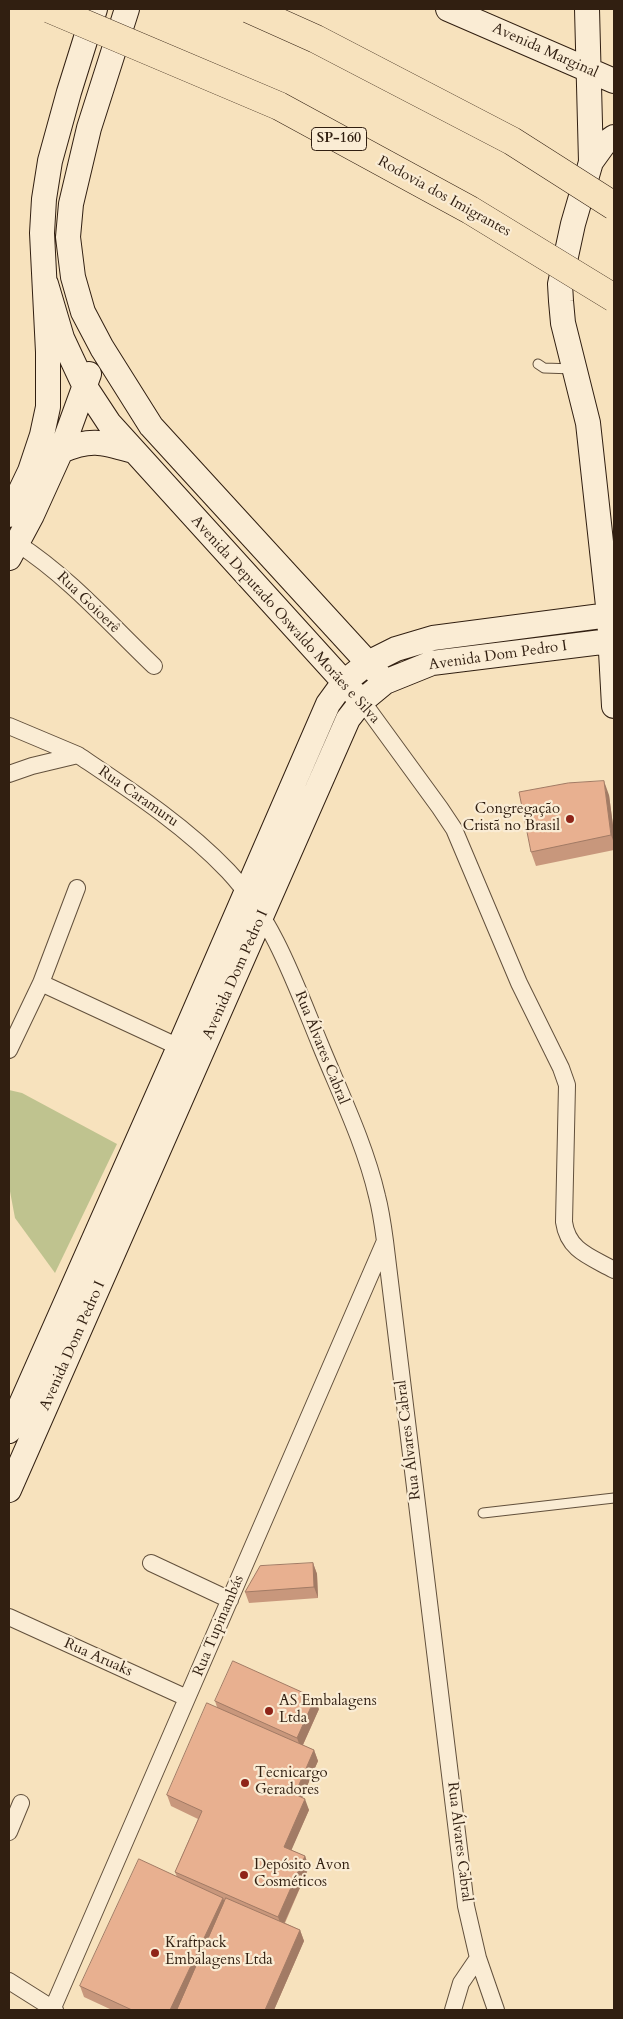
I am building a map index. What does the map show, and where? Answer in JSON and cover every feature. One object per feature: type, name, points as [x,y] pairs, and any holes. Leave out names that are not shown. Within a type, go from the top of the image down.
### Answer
[{"type":"highway","name":"Rodovia dos Imigrantes","points":[[50,9],[279,106],[470,210],[614,298]]},
{"type":"highway","points":[[249,9],[316,39],[512,141],[614,206]]},
{"type":"street","points":[[9,516],[30,471],[42,435],[48,407],[46,284],[42,232],[44,200],[50,161],[95,9]]},
{"type":"street","name":"Avenida Deputado Oswaldo Morães e Silva","points":[[127,9],[89,128],[71,204],[68,236],[73,277],[83,312],[102,348],[151,426],[385,682]]},
{"type":"street","name":"Avenida Marginal","points":[[448,9],[614,81]]},
{"type":"street","points":[[587,9],[591,162],[573,224],[560,284],[563,323],[588,423],[609,615],[614,706]]},
{"type":"street","points":[[591,162],[604,144],[614,137]]},
{"type":"street","name":"Avenida Deputado Oswaldo Morães e Silva","points":[[46,284],[62,338],[84,384],[109,423],[362,701],[454,829],[519,983],[562,1068],[567,1086],[564,1213],[566,1234],[577,1250],[614,1270]]},
{"type":"street","points":[[13,551],[61,452],[84,384],[102,348]]},
{"type":"street","points":[[61,452],[86,442],[97,442],[133,451]]},
{"type":"street","name":"Rua Goioerê","points":[[13,551],[38,558],[63,577],[154,666]]},
{"type":"street","name":"Avenida Dom Pedro I","points":[[9,1431],[328,704],[344,682],[368,663],[396,649],[433,638],[609,615]]},
{"type":"street","name":"Avenida Dom Pedro I","points":[[9,1490],[348,719],[362,701],[385,682],[432,663],[610,641]]},
{"type":"street","name":"Rua Caramuru","points":[[9,726],[78,755],[135,794],[185,831],[227,870],[246,893]]},
{"type":"street","points":[[9,774],[32,766],[78,755]]},
{"type":"street","points":[[9,1050],[41,983],[77,888]]},
{"type":"street","name":"Rua Álvares Cabral","points":[[246,893],[262,916],[287,963],[360,1143],[377,1195],[385,1241],[466,1906],[478,1958],[496,2010]]},
{"type":"street","points":[[41,983],[179,1047]]},
{"type":"street","name":"Rua Tupinambás","points":[[53,2010],[385,1241]]},
{"type":"street","points":[[36,1370],[58,1379]]},
{"type":"street","points":[[151,1563],[230,1600]]},
{"type":"street","name":"Rua Aruaks","points":[[9,1617],[187,1698]]},
{"type":"street","points":[[9,1832],[21,1802]]},
{"type":"street","points":[[453,2010],[461,1983],[478,1958]]},
{"type":"street","points":[[9,1981],[53,2010]]},
{"type":"lane","points":[[538,364],[544,368],[574,369]]},
{"type":"lane","points":[[483,1513],[614,1498]]},
{"type":"green space","points":[[9,1090],[22,1093],[117,1144],[55,1273],[15,1218],[9,1186]]},
{"type":"building","name":"Congregação Cristã no Brasil","points":[[604,781],[611,835],[531,852],[519,792],[568,783]]},
{"type":"building","points":[[313,1563],[314,1587],[245,1592],[260,1566]]},
{"type":"building","name":"AS Embalagens Ltda","points":[[233,1661],[315,1698],[297,1738],[215,1701]]},
{"type":"building","points":[[207,1703],[314,1750],[295,1794],[305,1799],[284,1847],[305,1856],[278,1917],[175,1872],[202,1811],[167,1795]]},
{"type":"building","name":"Kraftpack Embalagens Ltda","points":[[139,1859],[223,1898],[170,2010],[132,2010],[80,1986]]},
{"type":"building","points":[[226,1898],[300,1930],[265,2010],[177,2010]]},
{"type":"place","name":"Congregação Cristã no Brasil","points":[[570,819]]},
{"type":"place","name":"AS Embalagens Ltda","points":[[269,1711]]},
{"type":"place","name":"Tecnicargo Geradores","points":[[245,1783]]},
{"type":"place","name":"Depósito Avon Cosméticos","points":[[244,1875]]},
{"type":"place","name":"Kraftpack Embalagens Ltda","points":[[155,1953]]}]
